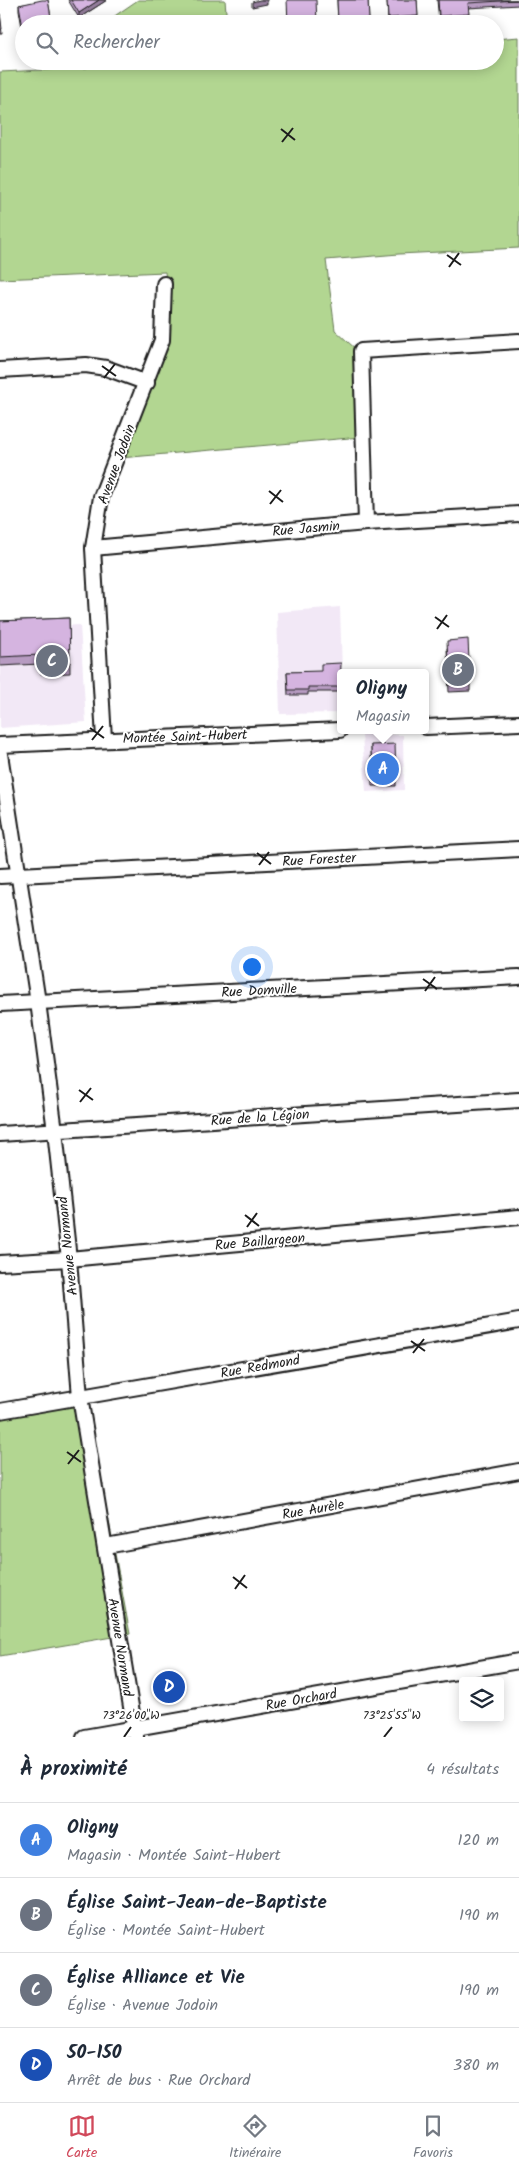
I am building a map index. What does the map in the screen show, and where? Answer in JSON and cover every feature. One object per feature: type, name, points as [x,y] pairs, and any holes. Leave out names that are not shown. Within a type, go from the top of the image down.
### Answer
[{"type":"street","name":"Avenue Jodoin","points":[[104,739],[93,548],[101,497],[147,383],[162,340],[164,284]]},
{"type":"street","points":[[366,523],[361,351],[519,341]]},
{"type":"street","points":[[0,370],[86,365],[106,368],[147,383]]},
{"type":"street","name":"Rue Jasmin","points":[[93,548],[366,523],[519,514]]},
{"type":"street","points":[[429,727],[519,723]]},
{"type":"street","name":"Montée Saint-Hubert","points":[[0,745],[337,730]]},
{"type":"street","name":"Avenue Normand","points":[[0,754],[38,1002],[55,1131],[69,1258],[80,1397],[106,1546],[135,1733]]},
{"type":"street","name":"Rue Forester","points":[[0,876],[519,849]]},
{"type":"street","name":"Rue Domville","points":[[0,1004],[519,977]]},
{"type":"street","name":"Rue de la Légion","points":[[0,1134],[519,1100]]},
{"type":"street","name":"Rue Baillargeon","points":[[0,1263],[519,1217]]},
{"type":"street","name":"Rue Redmond","points":[[0,1411],[519,1321]]},
{"type":"street","name":"Rue Aurèle","points":[[106,1546],[519,1471]]},
{"type":"street","name":"Rue Orchard","points":[[84,1737],[135,1733],[519,1661]]},
{"type":"shaded area","points":[[340,607],[342,669],[337,669],[337,713],[280,714],[277,612]]},
{"type":"shaded area","points":[[80,625],[86,722],[0,728],[0,629]]},
{"type":"shaded area","points":[[362,734],[403,735],[404,790],[366,792]]},
{"type":"green space","points":[[138,0],[225,0],[226,15],[116,15]]},
{"type":"green space","points":[[519,37],[519,248],[326,260],[335,330],[359,352],[361,437],[120,458],[169,308],[165,272],[0,279],[0,72],[44,70],[504,70],[504,38]]},
{"type":"green space","points":[[85,1394],[130,1634],[0,1656],[0,1408]]},
{"type":"building","points":[[48,0],[51,15],[21,15],[19,5]]},
{"type":"building","points":[[71,0],[99,0],[79,13]]},
{"type":"building","points":[[287,0],[316,0],[317,15],[288,15]]},
{"type":"building","points":[[337,0],[368,0],[369,15],[338,15]]},
{"type":"building","points":[[387,0],[417,0],[418,15],[388,15]]},
{"type":"building","points":[[438,0],[517,0],[468,3],[469,14],[439,15]]},
{"type":"building","points":[[0,13],[2,29],[0,29]]},
{"type":"building","points":[[69,618],[70,663],[41,665],[40,655],[0,657],[0,621]]},
{"type":"building","points":[[468,639],[470,683],[449,685],[447,641]]},
{"type":"building","points":[[341,663],[341,669],[337,669],[337,687],[308,687],[308,690],[288,690],[287,672],[321,671],[321,664]]},
{"type":"building","points":[[395,744],[396,778],[372,779],[371,745]]},
{"type":"place","name":"Église Alliance et Vie","points":[[52,661]]},
{"type":"place","name":"Église Saint-Jean-de-Baptiste","points":[[458,670]]},
{"type":"place","name":"Oligny","points":[[383,769]]},
{"type":"place","name":"50-150","points":[[169,1687]]}]
